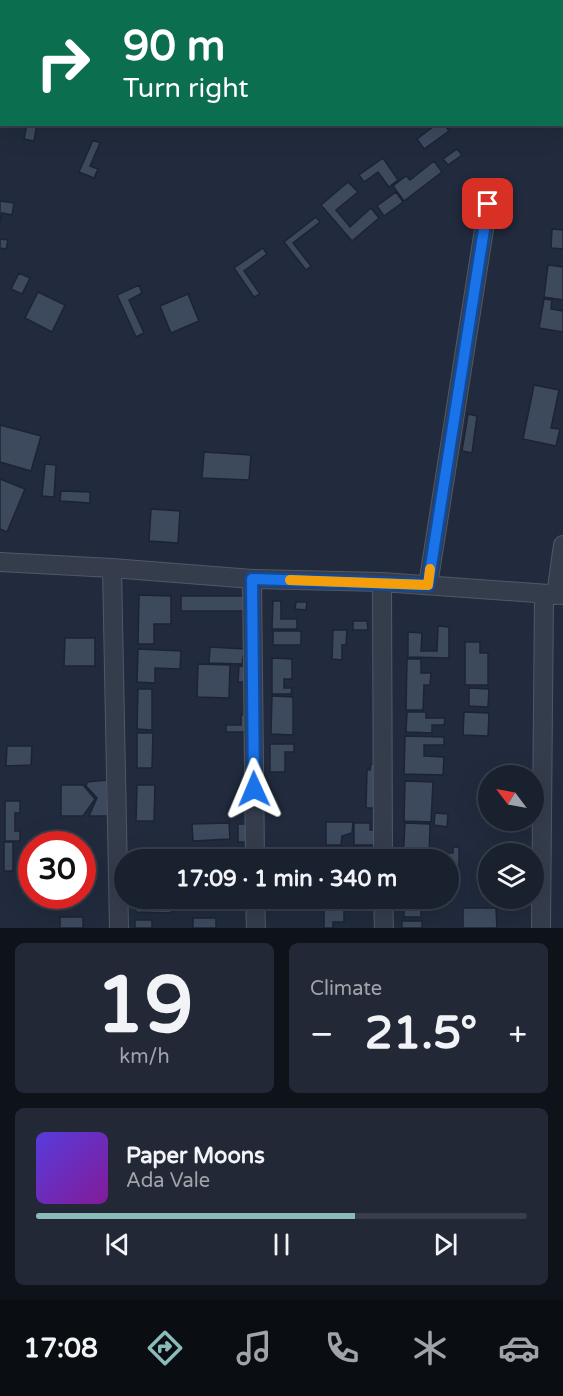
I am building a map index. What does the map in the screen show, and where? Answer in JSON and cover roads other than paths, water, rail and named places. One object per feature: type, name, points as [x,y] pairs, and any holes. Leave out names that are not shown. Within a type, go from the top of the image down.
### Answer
[{"type":"street","points":[[428,585],[488,204]]},
{"type":"street","points":[[541,928],[554,595],[563,545]]},
{"type":"street","points":[[0,562],[252,579],[382,582],[554,595]]},
{"type":"street","points":[[112,568],[119,928]]},
{"type":"street","points":[[252,579],[255,849]]},
{"type":"street","points":[[382,582],[383,849]]},
{"type":"street","points":[[255,909],[255,928]]},
{"type":"street","points":[[383,909],[384,928]]}]
